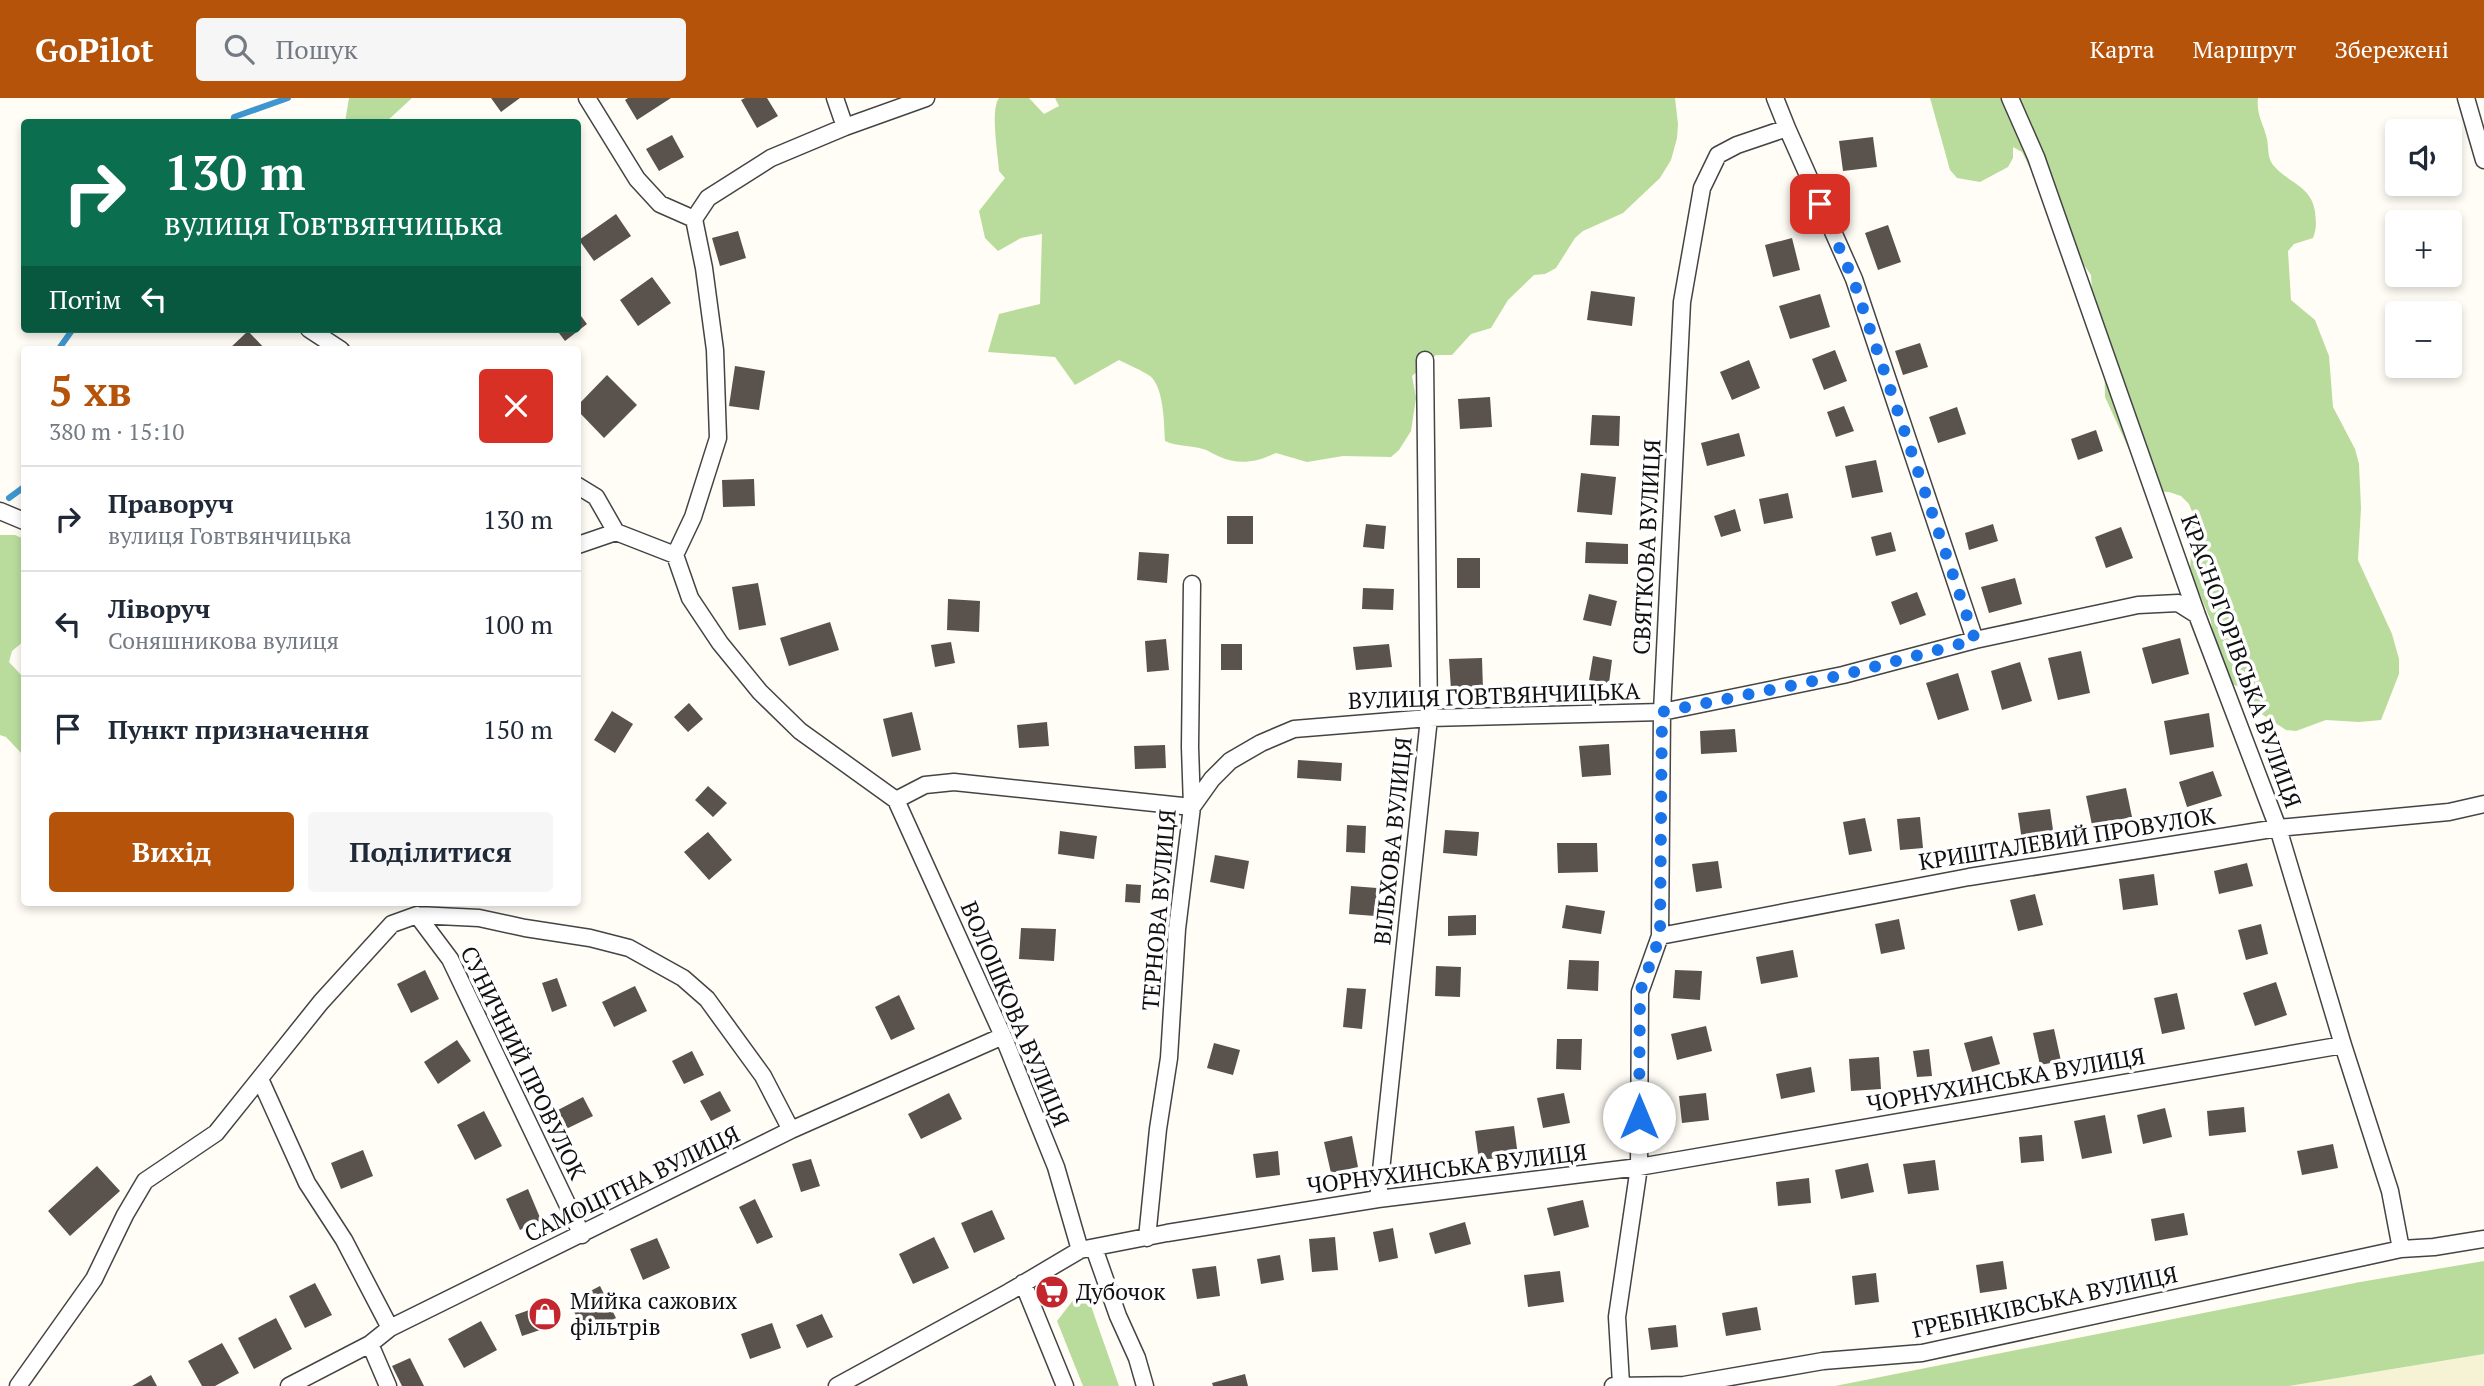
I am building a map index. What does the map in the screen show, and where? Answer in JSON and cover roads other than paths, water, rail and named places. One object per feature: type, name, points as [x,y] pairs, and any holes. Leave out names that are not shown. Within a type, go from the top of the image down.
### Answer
[{"type":"street","points":[[587,98],[637,179],[660,204],[694,219]]},
{"type":"street","points":[[835,98],[845,127]]},
{"type":"street","points":[[926,98],[845,127],[771,158],[708,198],[694,219],[704,268],[715,350],[718,438],[693,517],[675,555],[690,598],[720,643],[760,692],[800,731],[896,800],[925,785],[954,782],[1192,807]]},
{"type":"street","points":[[1775,98],[1853,279],[1975,640]]},
{"type":"street","name":"КРАСНОГОРІВСЬКА ВУЛИЦЯ","points":[[2010,98],[2036,157],[2197,615],[2278,828],[2390,1191],[2400,1249]]},
{"type":"street","points":[[2466,98],[2479,120],[2484,160]]},
{"type":"street","name":"СВЯТКОВА ВУЛИЦЯ","points":[[1617,1385],[1617,1317],[1639,1167],[1640,992],[1660,936],[1662,712],[1682,302],[1702,188],[1718,155],[1737,145],[1787,128]]},
{"type":"street","points":[[315,333],[335,346]]},
{"type":"street","name":"ВІЛЬХОВА ВУЛИЦЯ","points":[[1378,1199],[1429,718],[1425,360]]},
{"type":"street","points":[[581,488],[596,497],[616,532],[675,555]]},
{"type":"street","points":[[0,511],[21,520]]},
{"type":"street","points":[[581,544],[616,532]]},
{"type":"street","name":"ТЕРНОВА ВУЛИЦЯ","points":[[1147,1238],[1158,1129],[1169,1058],[1177,929],[1192,807],[1192,584]]},
{"type":"street","name":"ВУЛИЦЯ ГОВТВЯНЧИЦЬКА","points":[[1192,807],[1212,779],[1230,761],[1261,743],[1294,729],[1429,718],[1662,712],[1843,675],[1975,640],[2138,605],[2178,603],[2197,615]]},
{"type":"street","name":"ВОЛОШКОВА ВУЛИЦЯ","points":[[896,800],[1003,1036],[1087,1249]]},
{"type":"street","name":"КРИШТАЛЕВИЙ ПРОВУЛОК","points":[[1660,936],[1969,877],[2278,828],[2449,812],[2484,804]]},
{"type":"street","points":[[18,1386],[94,1279],[145,1181],[216,1133],[321,1002],[391,924],[417,915],[480,918],[590,938],[629,948],[683,978],[707,999],[763,1076],[790,1130]]},
{"type":"street","name":"СУНИЧНИЙ ПРОВУЛОК","points":[[417,915],[450,959],[582,1235]]},
{"type":"street","name":"САМОЦІТНА ВУЛИЦЯ","points":[[289,1386],[370,1344],[390,1328],[790,1130],[1003,1036]]},
{"type":"street","name":"ЧОРНУХИНСЬКА ВУЛИЦЯ","points":[[837,1386],[1087,1249],[1378,1199],[1639,1167],[2343,1045]]},
{"type":"street","points":[[260,1079],[307,1183],[344,1240],[390,1328]]},
{"type":"street","name":"ГРЕБІНКІВСЬКА ВУЛИЦЯ","points":[[1617,1385],[1684,1385],[1823,1361],[1922,1353],[2400,1249],[2484,1239]]},
{"type":"street","points":[[1087,1249],[1137,1358],[1145,1386]]},
{"type":"street","points":[[1023,1283],[1065,1386]]},
{"type":"street","points":[[370,1344],[388,1386]]},
{"type":"waterway","points":[[234,119],[288,98]]},
{"type":"waterway","points":[[61,346],[70,333]]},
{"type":"waterway","points":[[9,498],[21,489]]},
{"type":"place","name":"Дубочок","points":[[1052,1292]]},
{"type":"place","name":"Мийка сажових фільтрів","points":[[545,1314]]}]
